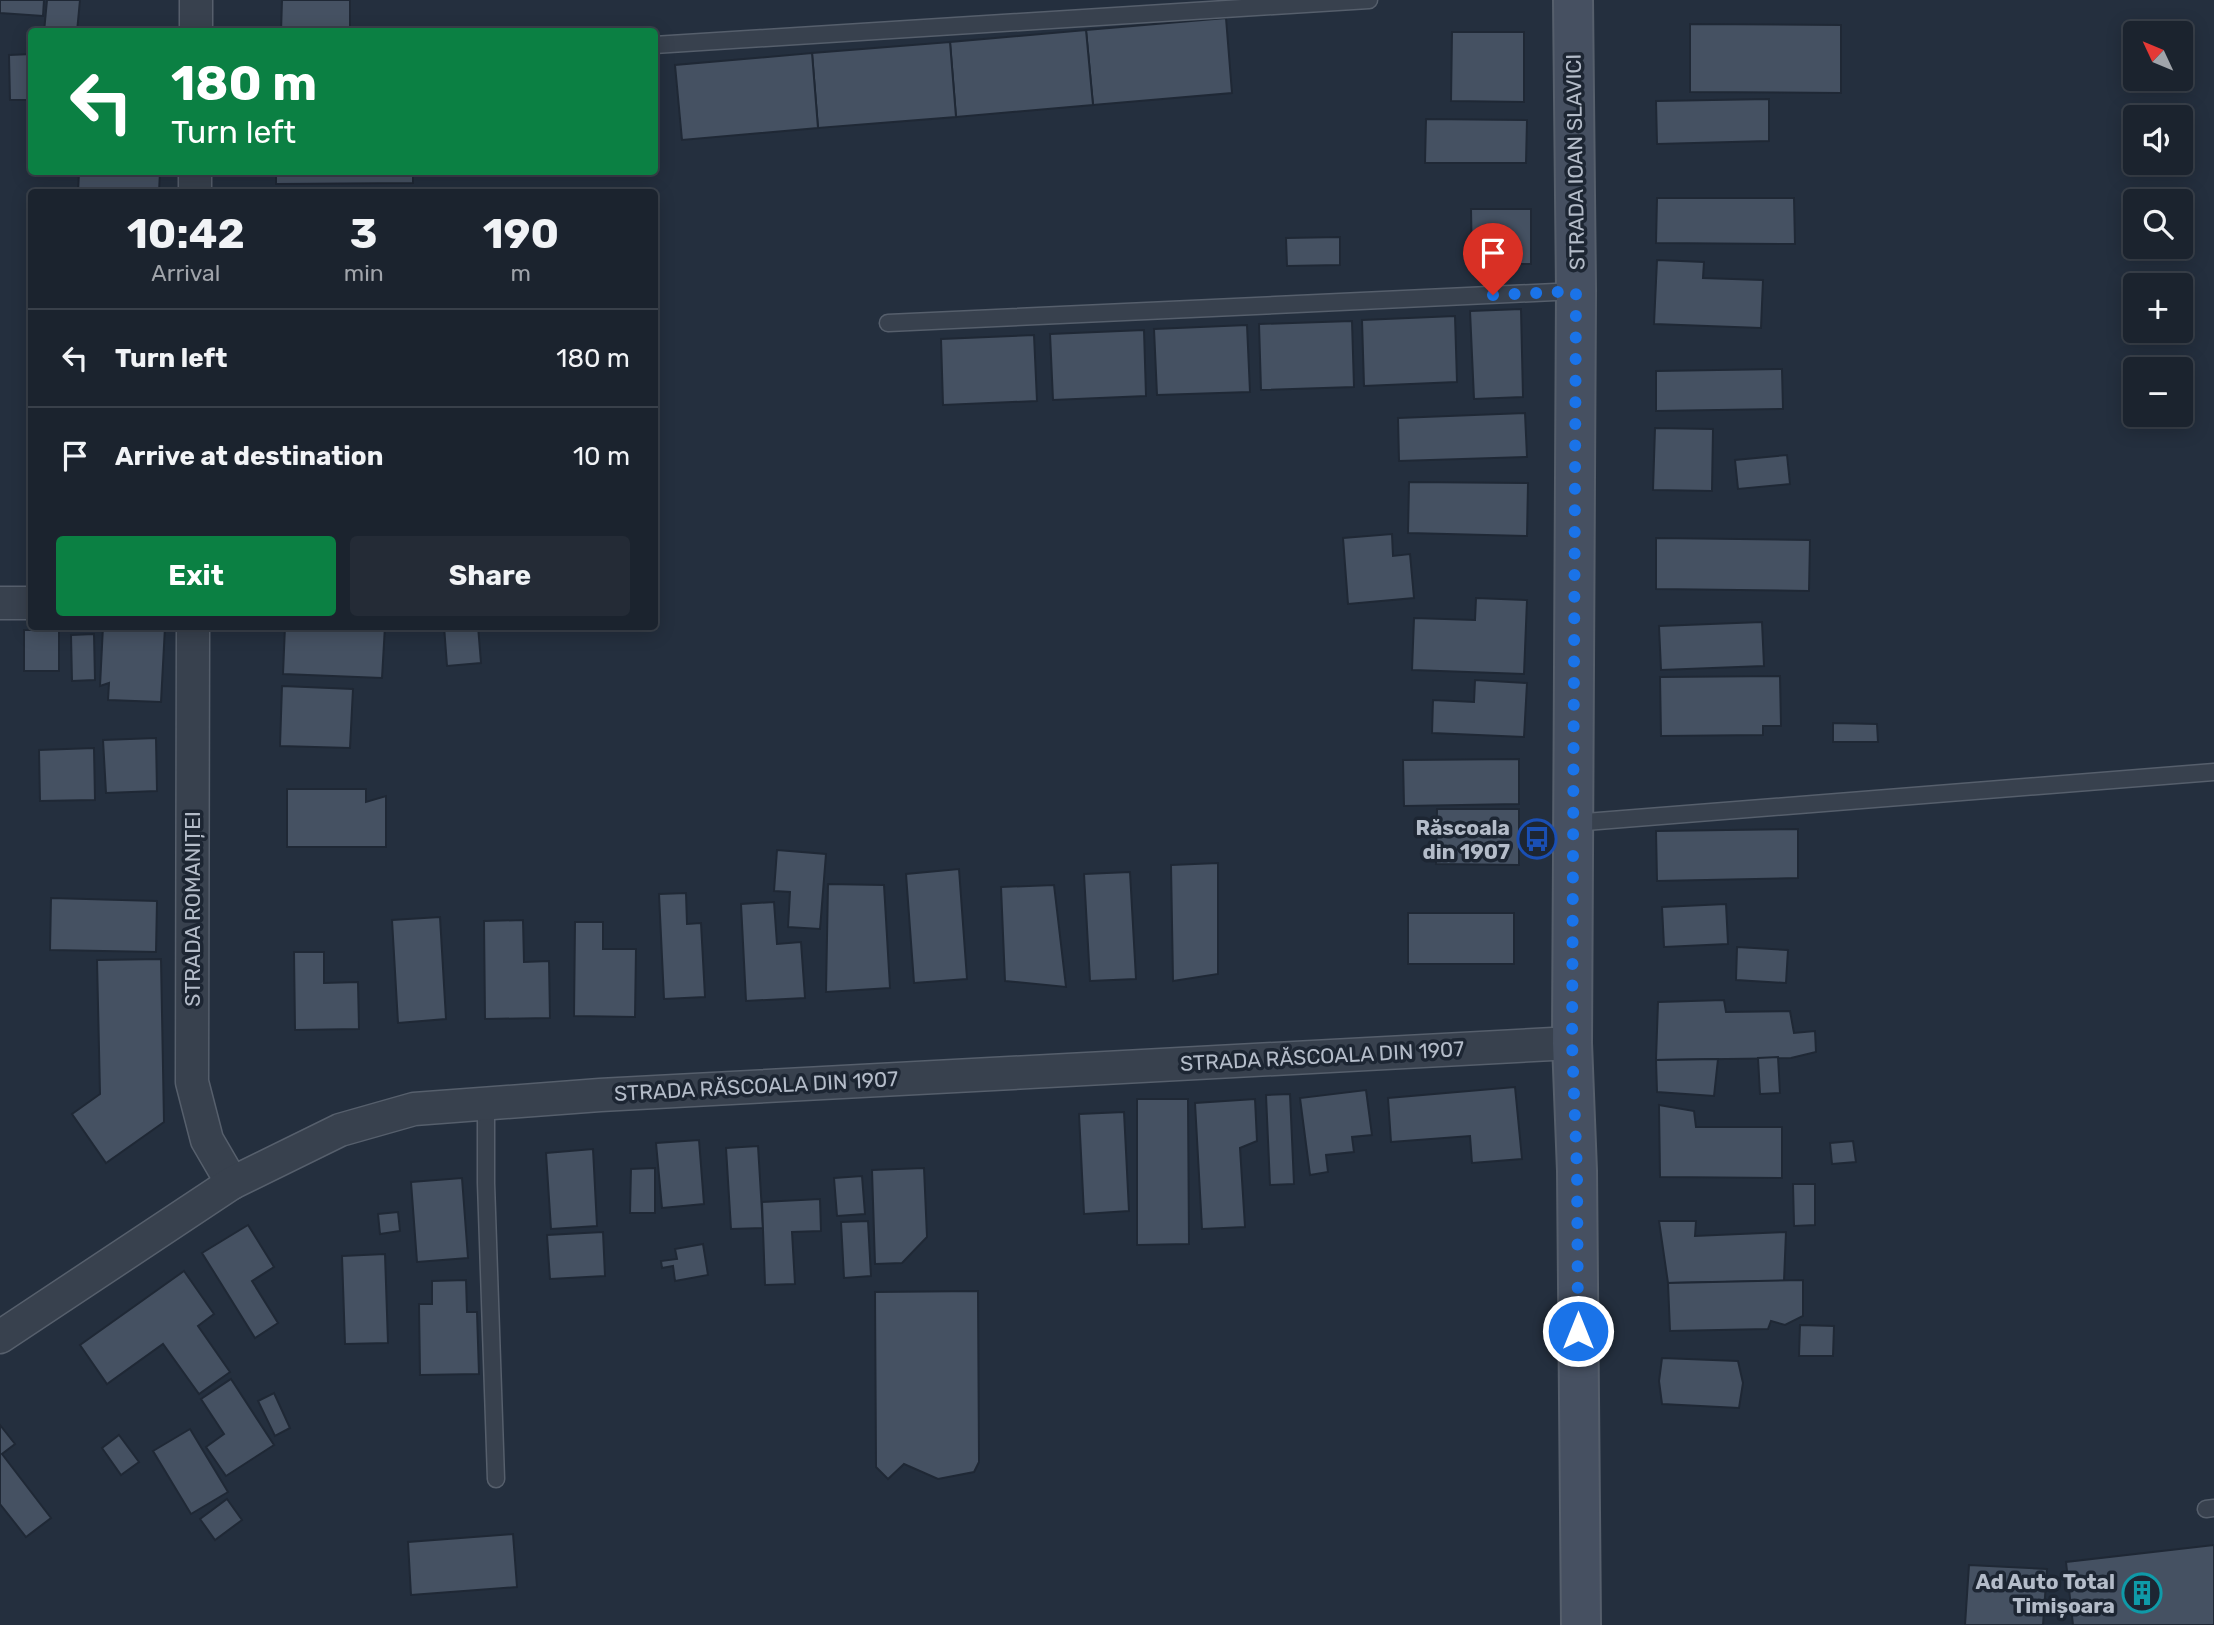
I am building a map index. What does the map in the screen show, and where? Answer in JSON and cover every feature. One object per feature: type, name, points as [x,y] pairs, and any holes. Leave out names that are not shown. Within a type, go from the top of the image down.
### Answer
[{"type":"main road","name":"STRADA IOAN SLAVICI","points":[[1573,0],[1576,291],[1572,1043],[1577,1171],[1580,1625]]},
{"type":"street","points":[[196,0],[196,28]]},
{"type":"street","points":[[0,603],[28,603]]},
{"type":"street","name":"STRADA ROMANIȚEI","points":[[193,630],[192,1082],[207,1140],[232,1182]]},
{"type":"street","name":"STRADA RĂSCOALA DIN 1907","points":[[0,1337],[232,1182],[340,1130],[414,1110],[600,1095],[1572,1043]]},
{"type":"lane","points":[[658,44],[1369,0]]},
{"type":"lane","points":[[888,323],[1576,291]]},
{"type":"lane","points":[[1573,823],[2214,772]]},
{"type":"lane","points":[[486,1104],[486,1183],[496,1479]]},
{"type":"building","points":[[0,0],[44,0],[43,16],[0,13]]},
{"type":"building","points":[[47,0],[80,0],[77,28],[44,28]]},
{"type":"building","points":[[282,0],[350,0],[350,28],[281,28]]},
{"type":"building","points":[[1226,18],[1232,93],[1093,105],[1086,30]]},
{"type":"building","points":[[1690,24],[1841,25],[1841,93],[1690,92]]},
{"type":"building","points":[[1086,30],[1093,105],[956,117],[950,42]]},
{"type":"building","points":[[1452,32],[1524,32],[1524,102],[1451,101]]},
{"type":"building","points":[[950,42],[956,117],[818,128],[812,53]]},
{"type":"building","points":[[812,53],[818,128],[682,140],[675,65]]},
{"type":"building","points":[[28,54],[28,100],[10,100],[9,55]]},
{"type":"building","points":[[1769,99],[1769,141],[1657,144],[1656,101]]},
{"type":"building","points":[[1426,119],[1527,120],[1526,163],[1425,163]]},
{"type":"building","points":[[79,175],[160,175],[159,189],[78,189]]},
{"type":"building","points":[[276,175],[413,175],[413,183],[276,184]]},
{"type":"building","points":[[1657,198],[1794,198],[1795,244],[1656,243]]},
{"type":"building","points":[[1471,209],[1531,209],[1531,264],[1472,264]]},
{"type":"building","points":[[1340,237],[1340,265],[1287,266],[1286,238]]},
{"type":"building","points":[[1657,260],[1704,262],[1703,278],[1763,280],[1761,328],[1654,324]]},
{"type":"building","points":[[1521,309],[1523,397],[1474,399],[1470,311]]},
{"type":"building","points":[[1455,316],[1457,382],[1364,386],[1362,320]]},
{"type":"building","points":[[1352,321],[1354,387],[1261,390],[1259,324]]},
{"type":"building","points":[[1247,325],[1250,392],[1157,395],[1154,329]]},
{"type":"building","points":[[1144,330],[1146,396],[1053,400],[1050,334]]},
{"type":"building","points":[[1034,335],[1037,401],[943,405],[941,339]]},
{"type":"building","points":[[1782,369],[1783,409],[1656,411],[1656,371]]},
{"type":"building","points":[[1525,413],[1527,457],[1399,461],[1398,418]]},
{"type":"building","points":[[1655,428],[1713,429],[1712,491],[1653,490]]},
{"type":"building","points":[[1787,455],[1790,484],[1738,489],[1735,460]]},
{"type":"building","points":[[1409,482],[1528,483],[1527,536],[1408,533]]},
{"type":"building","points":[[1392,534],[1393,556],[1410,554],[1414,598],[1348,604],[1343,538]]},
{"type":"building","points":[[1656,538],[1810,540],[1809,591],[1656,589]]},
{"type":"building","points":[[1476,598],[1527,600],[1524,674],[1412,670],[1414,618],[1475,620]]},
{"type":"building","points":[[1762,622],[1764,666],[1661,670],[1659,626]]},
{"type":"building","points":[[24,630],[59,630],[59,671],[24,671]]},
{"type":"building","points":[[103,630],[165,630],[161,702],[108,700],[109,683],[100,686]]},
{"type":"building","points":[[285,630],[385,630],[382,678],[283,674]]},
{"type":"building","points":[[444,630],[478,630],[481,663],[447,666]]},
{"type":"building","points":[[94,634],[95,680],[72,681],[71,635]]},
{"type":"building","points":[[1780,676],[1781,726],[1763,726],[1763,735],[1661,736],[1660,677]]},
{"type":"building","points":[[1475,680],[1527,683],[1524,737],[1432,733],[1433,700],[1474,702]]},
{"type":"building","points":[[282,686],[353,689],[350,748],[280,746]]},
{"type":"building","points":[[1833,723],[1877,724],[1878,742],[1833,742]]},
{"type":"building","points":[[156,738],[157,791],[106,793],[103,740]]},
{"type":"building","points":[[94,748],[95,800],[40,801],[39,750]]},
{"type":"building","points":[[1519,759],[1519,804],[1404,806],[1403,760]]},
{"type":"building","points":[[287,789],[366,789],[366,802],[386,796],[386,847],[287,847]]},
{"type":"building","points":[[1437,809],[1519,809],[1519,865],[1436,864]]},
{"type":"building","points":[[1798,829],[1798,878],[1657,881],[1656,831]]},
{"type":"building","points":[[777,850],[826,854],[820,929],[788,927],[790,892],[774,891]]},
{"type":"building","points":[[1218,863],[1218,974],[1173,981],[1171,865]]},
{"type":"building","points":[[959,869],[967,979],[914,983],[906,874]]},
{"type":"building","points":[[1130,872],[1136,979],[1090,981],[1084,874]]},
{"type":"building","points":[[828,884],[884,885],[890,988],[826,992]]},
{"type":"building","points":[[1054,885],[1066,987],[1005,981],[1001,887]]},
{"type":"building","points":[[686,893],[687,924],[701,923],[705,997],[664,999],[659,894]]},
{"type":"building","points":[[51,898],[157,901],[156,952],[50,950]]},
{"type":"building","points":[[774,902],[777,944],[801,942],[805,998],[746,1001],[741,904]]},
{"type":"building","points":[[1726,904],[1728,944],[1664,947],[1662,907]]},
{"type":"building","points":[[1408,913],[1514,913],[1514,964],[1408,964]]},
{"type":"building","points":[[440,917],[446,1019],[398,1023],[392,920]]},
{"type":"building","points":[[523,920],[524,962],[549,961],[550,1018],[485,1019],[484,921]]},
{"type":"building","points":[[575,922],[603,922],[603,949],[636,949],[635,1017],[574,1016]]},
{"type":"building","points":[[1737,947],[1788,950],[1786,983],[1736,980]]},
{"type":"building","points":[[294,952],[324,952],[324,983],[358,982],[359,1029],[295,1030]]},
{"type":"building","points":[[161,959],[164,1122],[106,1163],[72,1114],[100,1094],[97,960]]},
{"type":"building","points":[[1724,1000],[1726,1012],[1790,1011],[1794,1033],[1815,1031],[1816,1052],[1791,1058],[1656,1060],[1658,1002]]},
{"type":"building","points":[[1778,1057],[1780,1093],[1760,1094],[1758,1058]]},
{"type":"building","points":[[1718,1059],[1714,1096],[1657,1092],[1656,1060]]},
{"type":"building","points":[[1515,1087],[1522,1159],[1472,1163],[1470,1136],[1391,1142],[1388,1098]]},
{"type":"building","points":[[1366,1090],[1372,1135],[1352,1137],[1354,1152],[1326,1155],[1328,1172],[1310,1175],[1300,1098]]},
{"type":"building","points":[[1290,1094],[1294,1184],[1270,1185],[1266,1095]]},
{"type":"building","points":[[1137,1099],[1188,1099],[1189,1244],[1137,1245]]},
{"type":"building","points":[[1255,1099],[1257,1141],[1240,1148],[1245,1227],[1202,1229],[1195,1103]]},
{"type":"building","points":[[1659,1105],[1694,1111],[1696,1127],[1782,1127],[1782,1178],[1660,1177]]},
{"type":"building","points":[[1124,1112],[1129,1211],[1084,1214],[1079,1114]]},
{"type":"building","points":[[699,1140],[704,1204],[662,1208],[656,1143]]},
{"type":"building","points":[[1853,1141],[1856,1162],[1832,1164],[1830,1143]]},
{"type":"building","points":[[758,1146],[763,1228],[731,1229],[726,1148]]},
{"type":"building","points":[[593,1149],[597,1226],[551,1229],[546,1153]]},
{"type":"building","points":[[655,1168],[655,1213],[630,1213],[631,1169]]},
{"type":"building","points":[[924,1168],[927,1237],[902,1263],[875,1264],[872,1170]]},
{"type":"building","points":[[862,1176],[865,1214],[837,1216],[834,1178]]},
{"type":"building","points":[[462,1178],[468,1258],[417,1262],[411,1182]]},
{"type":"building","points":[[1793,1184],[1815,1184],[1815,1225],[1794,1226]]},
{"type":"building","points":[[820,1199],[821,1231],[792,1232],[795,1284],[765,1285],[762,1202]]},
{"type":"building","points":[[398,1212],[400,1231],[380,1234],[378,1214]]},
{"type":"building","points":[[868,1221],[871,1276],[844,1278],[841,1222]]},
{"type":"building","points":[[1659,1221],[1696,1221],[1695,1236],[1786,1232],[1784,1281],[1668,1283]]},
{"type":"building","points":[[248,1225],[274,1267],[252,1281],[278,1323],[255,1338],[202,1253]]},
{"type":"building","points":[[603,1232],[605,1276],[550,1279],[547,1235]]},
{"type":"building","points":[[703,1244],[708,1275],[675,1281],[673,1266],[662,1268],[661,1261],[677,1259],[675,1249]]},
{"type":"building","points":[[385,1254],[388,1343],[345,1344],[342,1256]]},
{"type":"building","points":[[184,1271],[214,1314],[198,1326],[230,1372],[199,1394],[163,1344],[107,1384],[80,1345]]},
{"type":"building","points":[[466,1280],[467,1312],[477,1312],[479,1374],[420,1375],[419,1304],[432,1304],[432,1281]]},
{"type":"building","points":[[1803,1280],[1803,1316],[1785,1325],[1771,1321],[1768,1329],[1670,1331],[1668,1283]]},
{"type":"building","points":[[978,1291],[979,1462],[974,1472],[938,1479],[904,1464],[888,1479],[876,1467],[875,1292]]},
{"type":"building","points":[[1800,1325],[1834,1326],[1833,1356],[1799,1356]]},
{"type":"building","points":[[1662,1358],[1738,1361],[1743,1383],[1739,1408],[1662,1404],[1659,1381]]},
{"type":"building","points":[[231,1379],[274,1445],[226,1476],[206,1447],[224,1434],[201,1399]]},
{"type":"building","points":[[274,1393],[290,1428],[275,1436],[258,1401]]},
{"type":"building","points":[[0,1425],[15,1444],[2,1454],[51,1518],[26,1537],[0,1504]]},
{"type":"building","points":[[190,1429],[228,1492],[191,1514],[153,1451]]},
{"type":"building","points":[[119,1435],[139,1462],[121,1475],[102,1448]]},
{"type":"building","points":[[227,1499],[242,1520],[215,1540],[200,1519]]},
{"type":"building","points":[[513,1534],[517,1587],[411,1595],[408,1542]]},
{"type":"building","name":"Ad Auto Total Timișoara","points":[[2214,1545],[2214,1625],[2073,1625],[2066,1562]]},
{"type":"building","points":[[1969,1565],[2047,1569],[2043,1625],[1965,1625]]},
{"type":"place","name":"Răscoala din 1907","points":[[1537,839]]},
{"type":"place","name":"Ad Auto Total Timișoara","points":[[2142,1593]]},
{"type":"route","points":[[1493,295],[1576,291],[1572,1043],[1577,1171],[1578,1331]]}]
